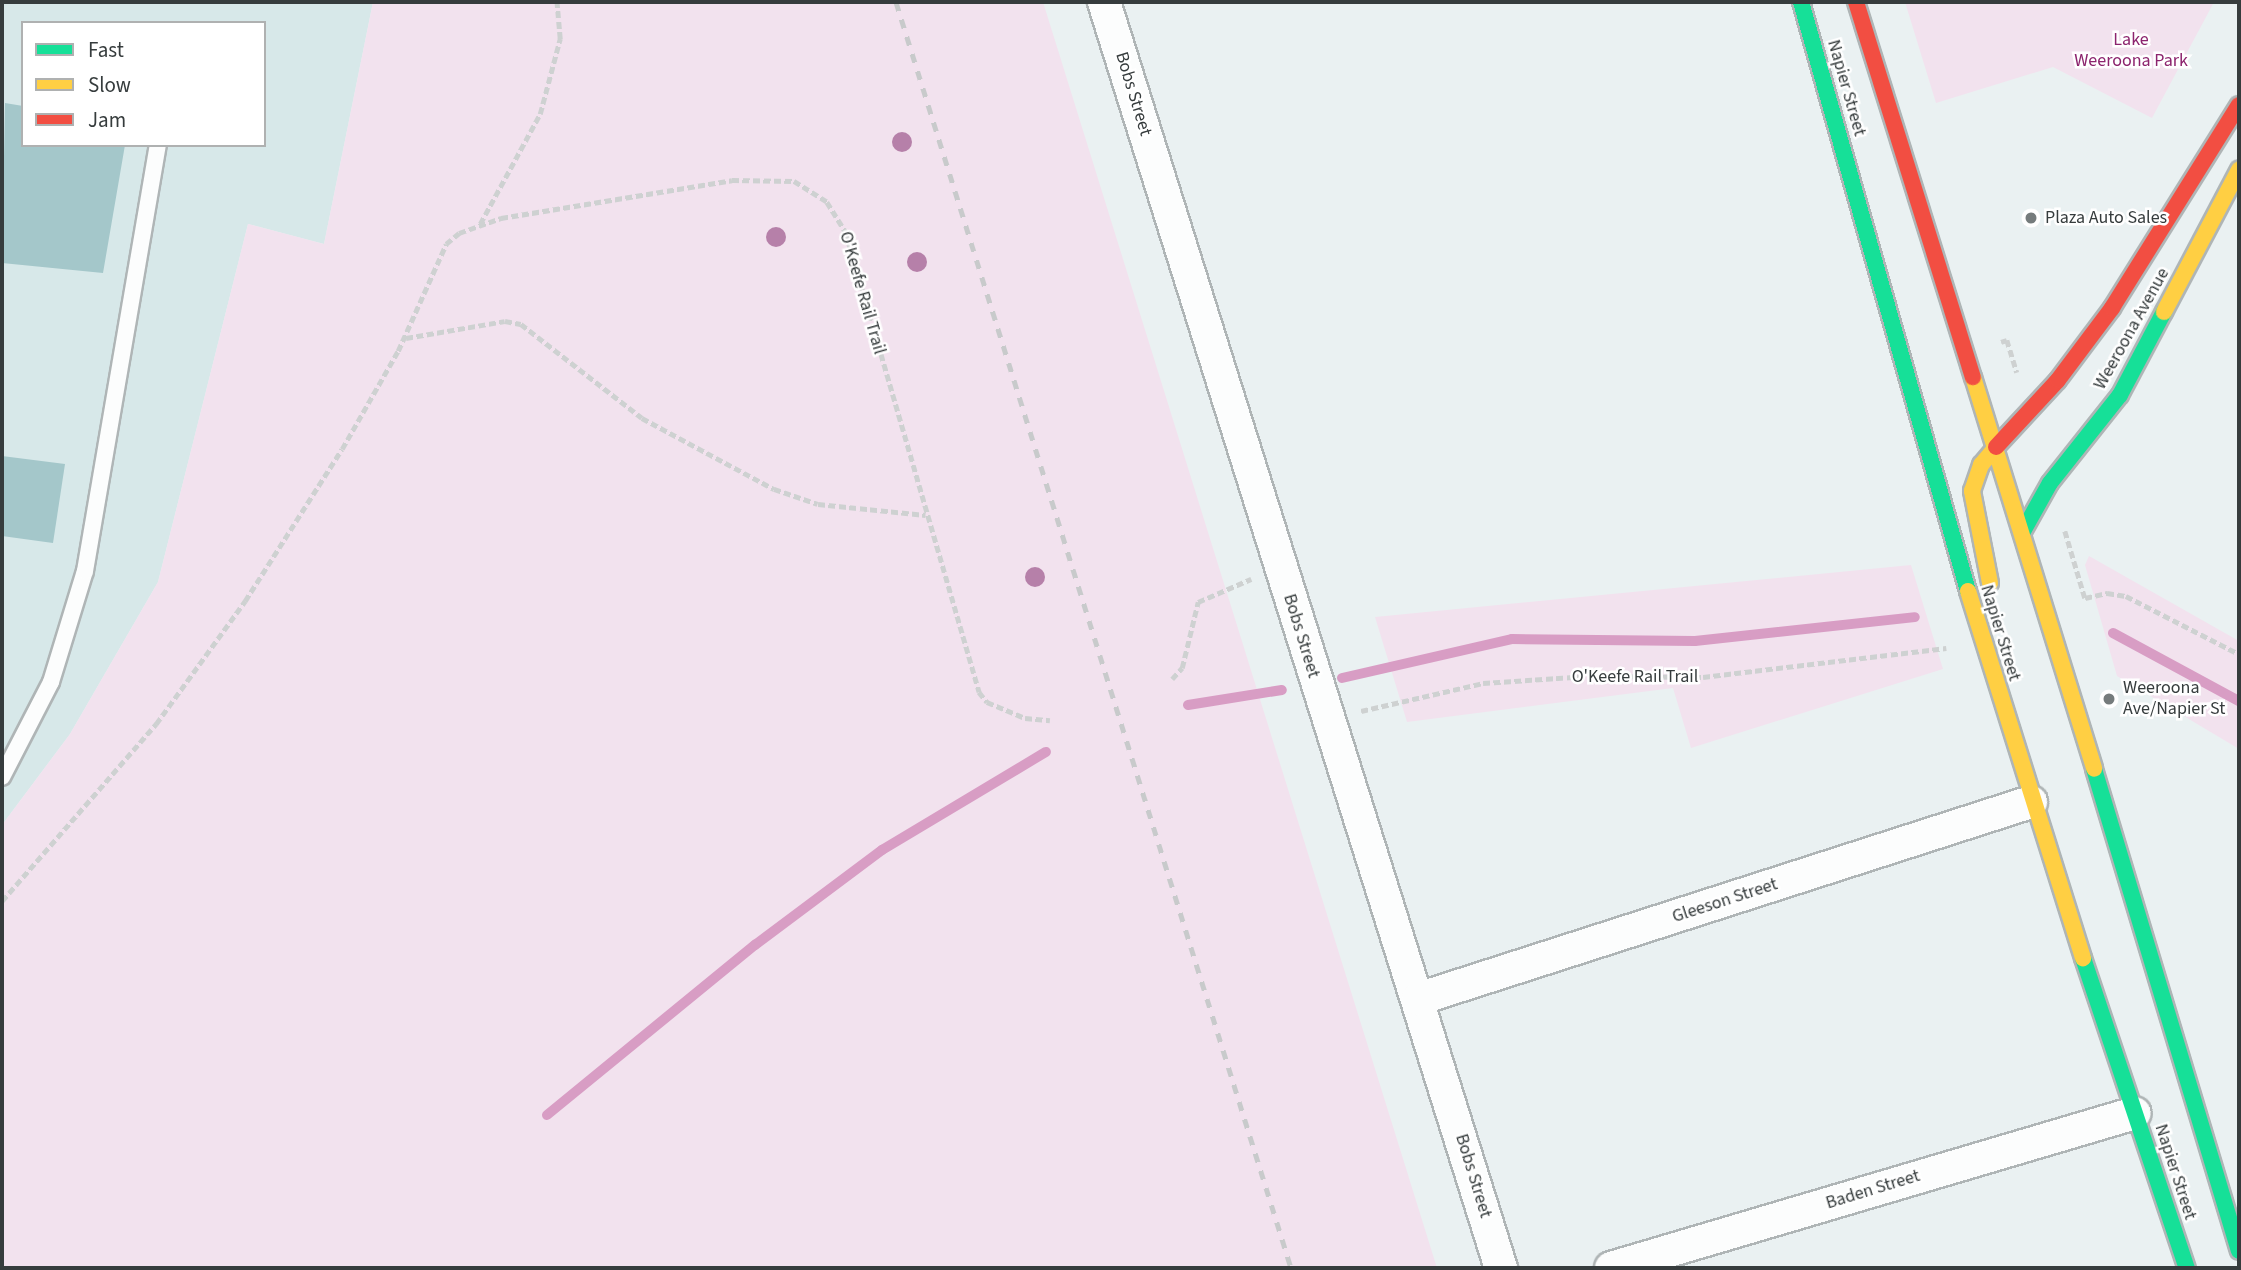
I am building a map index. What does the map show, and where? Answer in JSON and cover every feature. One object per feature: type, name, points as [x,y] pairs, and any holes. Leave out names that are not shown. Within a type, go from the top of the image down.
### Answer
[{"type":"main road","name":"Napier Street","points":[[1801,2],[1908,393],[2031,802],[2187,1268]]},
{"type":"main road","name":"Napier Street","points":[[1856,2],[1996,447],[2239,1251]]},
{"type":"main road","name":"Weeroona Avenue","points":[[1994,607],[1972,491],[1981,465],[2058,380],[2112,308],[2239,105]]},
{"type":"main road","name":"Weeroona Avenue","points":[[2022,533],[2050,483],[2120,395],[2239,170]]},
{"type":"main road","points":[[1999,633],[2031,802]]},
{"type":"street","name":"Bobs Street","points":[[1104,2],[1326,719],[1419,999],[1501,1268]]},
{"type":"street","name":"Gleeson Street","points":[[1419,999],[2031,802]]},
{"type":"street","name":"Baden Street","points":[[1611,1268],[2135,1113]]},
{"type":"lane","points":[[2,777],[51,682],[85,571],[158,147]]},
{"type":"path","points":[[479,225],[540,114],[560,38],[557,2]]},
{"type":"path","name":"O'Keefe Rail Trail","points":[[2,901],[106,785],[185,685],[245,601],[374,393],[405,338],[446,244],[479,225],[732,180],[794,181],[812,188],[827,202],[846,233],[925,515],[979,692],[987,702],[1025,718],[1050,720]]},
{"type":"path","points":[[405,338],[505,321],[521,324],[642,418],[774,489],[818,504],[925,515]]},
{"type":"path","points":[[2007,340],[2015,366]]},
{"type":"path","points":[[2063,524],[2085,597],[2107,593],[2126,596],[2239,653]]},
{"type":"path","points":[[1172,679],[1182,668],[1198,602],[1219,590],[1281,569]]},
{"type":"path","name":"O'Keefe Rail Trail","points":[[1326,719],[1483,683],[1577,676],[1703,677],[1947,648]]},
{"type":"shaded area","points":[[2,2],[373,2],[324,244],[248,224],[158,582],[70,734],[2,825]]},
{"type":"green space","points":[[373,2],[1043,2],[1437,1268],[2,1268],[2,825],[70,734],[158,582],[248,224],[324,244]]},
{"type":"green space","name":"Lake Weeroona Park","points":[[1905,2],[2214,2],[2152,118],[2053,67],[1936,103]]},
{"type":"green space","points":[[2089,556],[2239,641],[2239,749],[2117,676],[2085,565]]},
{"type":"green space","points":[[1911,565],[1943,669],[1691,748],[1673,688],[1407,722],[1375,617]]},
{"type":"building","points":[[5,103],[21,106],[21,147],[125,147],[103,273],[2,263]]},
{"type":"building","points":[[2,456],[65,464],[53,543],[2,536]]},
{"type":"waterway","points":[[1342,678],[1512,639],[1695,641],[1915,617]]},
{"type":"waterway","points":[[2113,633],[2239,701]]},
{"type":"waterway","points":[[1188,705],[1282,690]]},
{"type":"waterway","points":[[547,1115],[755,945],[882,850],[1046,752]]},
{"type":"railway","points":[[896,2],[1291,1268]]},
{"type":"traffic: fast","points":[[1801,2],[1968,591]]},
{"type":"traffic: fast","points":[[2022,533],[2050,483],[2120,395],[2164,312]]},
{"type":"traffic: fast","points":[[2094,769],[2239,1251]]},
{"type":"traffic: fast","points":[[2083,958],[2187,1268]]},
{"type":"traffic: slow","points":[[2164,312],[2239,170]]},
{"type":"traffic: slow","points":[[1973,377],[2094,769]]},
{"type":"traffic: slow","points":[[1990,583],[1972,491],[1981,465],[1996,447]]},
{"type":"traffic: slow","points":[[1968,591],[2083,958]]},
{"type":"traffic: jam","points":[[1856,2],[1973,377]]},
{"type":"traffic: jam","points":[[1996,447],[2058,380],[2112,308],[2239,105]]},
{"type":"place","name":"Plaza Auto Sales","points":[[2031,218]]},
{"type":"place","name":"Weeroona Ave/Napier St","points":[[2109,699]]}]
